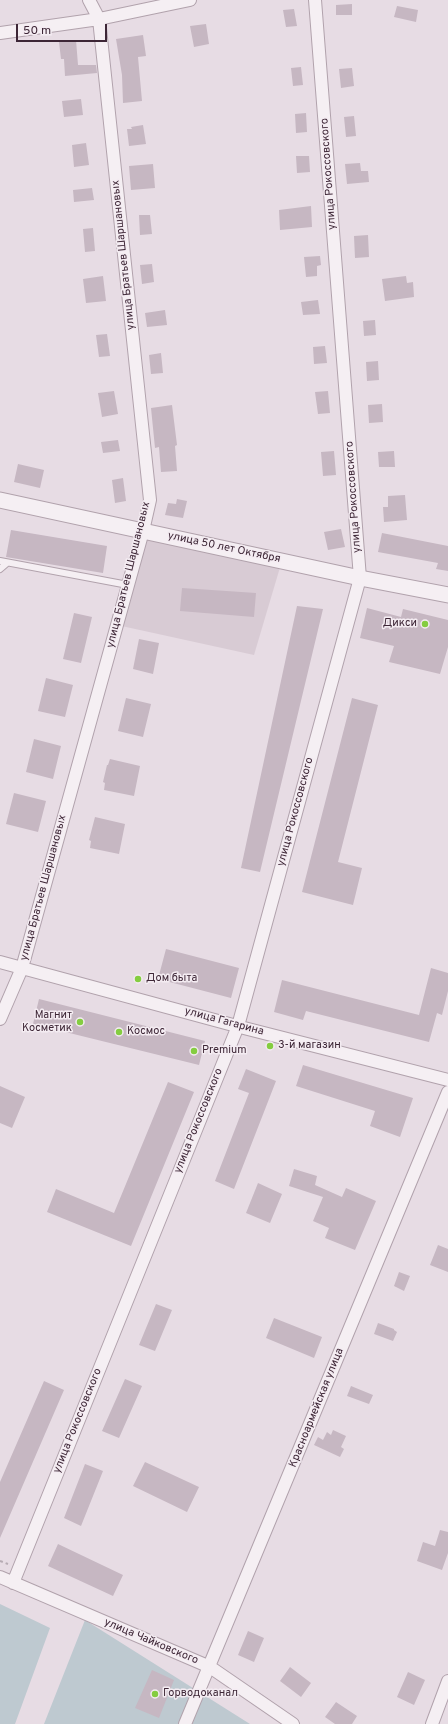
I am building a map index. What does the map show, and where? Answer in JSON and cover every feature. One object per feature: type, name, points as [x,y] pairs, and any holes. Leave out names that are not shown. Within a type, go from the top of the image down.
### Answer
[{"type":"street","name":"улица Братьев Шаршановых","points":[[0,1019],[22,968],[143,531],[150,500],[99,19],[89,0]]},
{"type":"street","points":[[0,33],[99,19],[190,0]]},
{"type":"street","name":"улица Рокоссовского","points":[[12,1583],[238,1026],[360,578],[315,0]]},
{"type":"street","name":"улица 50 лет Октября","points":[[0,500],[360,578],[448,595]]},
{"type":"street","name":"улица Гагарина","points":[[0,962],[238,1026],[448,1080]]},
{"type":"street","name":"Красноармейская улица","points":[[185,1724],[448,1092]]},
{"type":"street","name":"улица Чайковского","points":[[0,1577],[210,1667],[293,1724]]},
{"type":"street","points":[[434,1719],[448,1681]]},
{"type":"street","points":[[434,1719],[448,1715]]},
{"type":"lane","points":[[0,561],[128,585]]},
{"type":"lane","points":[[0,569],[7,563]]},
{"type":"shaded area","points":[[143,531],[281,564],[254,655],[117,625]]},
{"type":"shaded area","points":[[0,1604],[50,1628],[15,1724],[0,1724]]},
{"type":"shaded area","points":[[85,1620],[250,1724],[44,1724]]},
{"type":"building","points":[[352,4],[352,15],[336,15],[336,5]]},
{"type":"building","points":[[397,6],[418,10],[416,22],[394,17]]},
{"type":"building","points":[[294,9],[297,26],[286,27],[283,10]]},
{"type":"building","points":[[206,24],[209,44],[194,47],[190,26]]},
{"type":"building","points":[[143,35],[146,56],[138,57],[142,101],[123,103],[122,75],[116,39]]},
{"type":"building","points":[[76,40],[78,65],[96,65],[97,73],[65,76],[64,59],[61,59],[59,42]]},
{"type":"building","points":[[301,67],[303,85],[293,86],[291,68]]},
{"type":"building","points":[[352,68],[354,86],[341,88],[339,69]]},
{"type":"building","points":[[81,99],[83,115],[64,117],[62,101]]},
{"type":"building","points":[[306,113],[307,132],[296,133],[295,114]]},
{"type":"building","points":[[354,116],[356,136],[346,137],[344,117]]},
{"type":"building","points":[[143,125],[146,144],[129,146],[127,129],[132,129],[131,127]]},
{"type":"building","points":[[86,143],[89,165],[74,167],[72,145]]},
{"type":"building","points":[[296,156],[309,156],[310,172],[297,173]]},
{"type":"building","points":[[360,163],[361,171],[368,171],[369,182],[347,184],[345,164]]},
{"type":"building","points":[[153,164],[155,188],[131,190],[129,166]]},
{"type":"building","points":[[92,188],[94,200],[74,202],[73,190]]},
{"type":"building","points":[[311,206],[312,227],[280,230],[279,210]]},
{"type":"building","points":[[139,215],[150,215],[152,234],[140,235]]},
{"type":"building","points":[[93,228],[95,251],[85,252],[83,229]]},
{"type":"building","points":[[368,235],[369,257],[355,258],[354,236]]},
{"type":"building","points":[[320,256],[321,265],[317,266],[317,276],[306,277],[304,257]]},
{"type":"building","points":[[152,264],[154,282],[142,284],[140,265]]},
{"type":"building","points":[[103,276],[106,301],[86,303],[83,279]]},
{"type":"building","points":[[406,276],[407,283],[413,282],[414,297],[385,301],[382,279]]},
{"type":"building","points":[[318,300],[320,314],[303,315],[301,302]]},
{"type":"building","points":[[165,310],[167,325],[147,327],[145,313]]},
{"type":"building","points":[[375,320],[376,335],[364,336],[363,321]]},
{"type":"building","points":[[107,334],[110,356],[99,357],[96,335]]},
{"type":"building","points":[[325,346],[327,363],[314,364],[313,347]]},
{"type":"building","points":[[161,353],[163,373],[151,374],[149,355]]},
{"type":"building","points":[[378,361],[379,380],[367,381],[366,362]]},
{"type":"building","points":[[114,391],[118,414],[102,417],[98,393]]},
{"type":"building","points":[[328,391],[330,413],[318,414],[315,392]]},
{"type":"building","points":[[382,404],[383,422],[369,423],[368,405]]},
{"type":"building","points":[[172,405],[177,445],[175,446],[177,471],[161,472],[159,447],[155,448],[151,408]]},
{"type":"building","points":[[118,440],[120,451],[103,453],[101,442]]},
{"type":"building","points":[[334,451],[336,475],[323,476],[321,452]]},
{"type":"building","points":[[394,451],[395,467],[379,467],[378,452]]},
{"type":"building","points":[[18,464],[44,470],[40,488],[14,482]]},
{"type":"building","points":[[123,478],[126,501],[115,503],[112,480]]},
{"type":"building","points":[[405,495],[407,520],[384,522],[383,507],[388,507],[388,496]]},
{"type":"building","points":[[177,499],[187,501],[183,518],[165,515],[168,503],[176,504]]},
{"type":"building","points":[[341,529],[345,547],[328,550],[324,532]]},
{"type":"building","points":[[11,530],[107,546],[103,573],[6,557]]},
{"type":"building","points":[[382,533],[448,546],[448,571],[436,569],[438,563],[378,552]]},
{"type":"building","points":[[182,588],[256,593],[254,617],[180,611]]},
{"type":"building","points":[[297,606],[323,609],[260,872],[241,868]]},
{"type":"building","points":[[367,608],[401,617],[403,609],[448,620],[448,647],[440,674],[389,662],[394,646],[360,638]]},
{"type":"building","points":[[74,613],[92,617],[81,663],[63,659]]},
{"type":"building","points":[[139,639],[159,643],[153,674],[133,669]]},
{"type":"building","points":[[46,678],[73,685],[65,717],[38,711]]},
{"type":"building","points":[[126,698],[151,704],[143,737],[118,731]]},
{"type":"building","points":[[352,698],[378,705],[338,862],[362,868],[353,905],[302,892]]},
{"type":"building","points":[[34,739],[61,746],[53,779],[26,772]]},
{"type":"building","points":[[110,759],[140,766],[134,796],[104,790],[105,783],[103,782]]},
{"type":"building","points":[[14,793],[46,801],[38,832],[6,824]]},
{"type":"building","points":[[95,817],[125,824],[119,854],[90,848],[91,841],[89,840]]},
{"type":"building","points":[[166,949],[239,968],[231,998],[158,979]]},
{"type":"building","points":[[431,968],[448,973],[448,991],[442,1015],[437,1013],[429,1042],[306,1011],[303,1020],[274,1012],[282,980],[419,1015]]},
{"type":"building","name":"Космос","points":[[39,999],[205,1041],[199,1065],[33,1024]]},
{"type":"building","points":[[303,1065],[413,1098],[400,1137],[370,1126],[375,1111],[296,1086]]},
{"type":"building","points":[[246,1069],[276,1081],[234,1189],[215,1181],[249,1093],[238,1089]]},
{"type":"building","points":[[168,1082],[194,1092],[131,1246],[47,1212],[56,1189],[114,1213]]},
{"type":"building","points":[[0,1086],[25,1097],[12,1128],[0,1123]]},
{"type":"building","points":[[294,1169],[317,1176],[315,1185],[342,1197],[346,1188],[376,1201],[355,1250],[325,1238],[329,1228],[313,1221],[323,1197],[289,1186]]},
{"type":"building","points":[[258,1183],[282,1194],[270,1223],[246,1213]]},
{"type":"building","points":[[438,1245],[448,1249],[448,1272],[430,1265]]},
{"type":"building","points":[[399,1272],[410,1276],[404,1291],[394,1286]]},
{"type":"building","points":[[156,1304],[172,1310],[155,1351],[139,1345]]},
{"type":"building","points":[[274,1318],[322,1337],[314,1358],[266,1338]]},
{"type":"building","points":[[378,1323],[394,1329],[397,1332],[393,1341],[374,1334]]},
{"type":"building","points":[[125,1379],[142,1386],[119,1438],[102,1431]]},
{"type":"building","points":[[44,1381],[64,1390],[0,1538],[0,1482]]},
{"type":"building","points":[[351,1386],[373,1395],[369,1404],[347,1396]]},
{"type":"building","points":[[333,1430],[346,1436],[341,1447],[344,1449],[340,1457],[314,1445],[318,1437],[323,1440],[327,1432],[331,1435]]},
{"type":"building","points":[[145,1462],[199,1487],[187,1512],[133,1486]]},
{"type":"building","points":[[85,1464],[103,1471],[81,1526],[64,1518]]},
{"type":"building","points":[[440,1530],[448,1532],[448,1553],[442,1570],[417,1561],[423,1542],[435,1546]]},
{"type":"building","points":[[58,1544],[123,1575],[113,1596],[48,1566]]},
{"type":"building","points":[[248,1631],[264,1638],[254,1662],[238,1655]]},
{"type":"building","points":[[290,1667],[311,1683],[301,1697],[280,1681]]},
{"type":"building","name":"Горводоканал","points":[[152,1670],[174,1680],[159,1718],[135,1708]]},
{"type":"building","points":[[408,1672],[425,1680],[414,1705],[397,1697]]},
{"type":"building","points":[[336,1702],[357,1716],[352,1724],[335,1724],[325,1717]]},
{"type":"place","name":"Дикси","points":[[425,624]]},
{"type":"place","name":"Дом быта","points":[[138,979]]},
{"type":"place","name":"Магнит Косметик","points":[[80,1022]]},
{"type":"place","name":"Космос","points":[[119,1032]]},
{"type":"place","name":"3-й магазин","points":[[270,1046]]},
{"type":"place","name":"Premium","points":[[194,1051]]},
{"type":"place","name":"Горводоканал","points":[[155,1694]]}]
